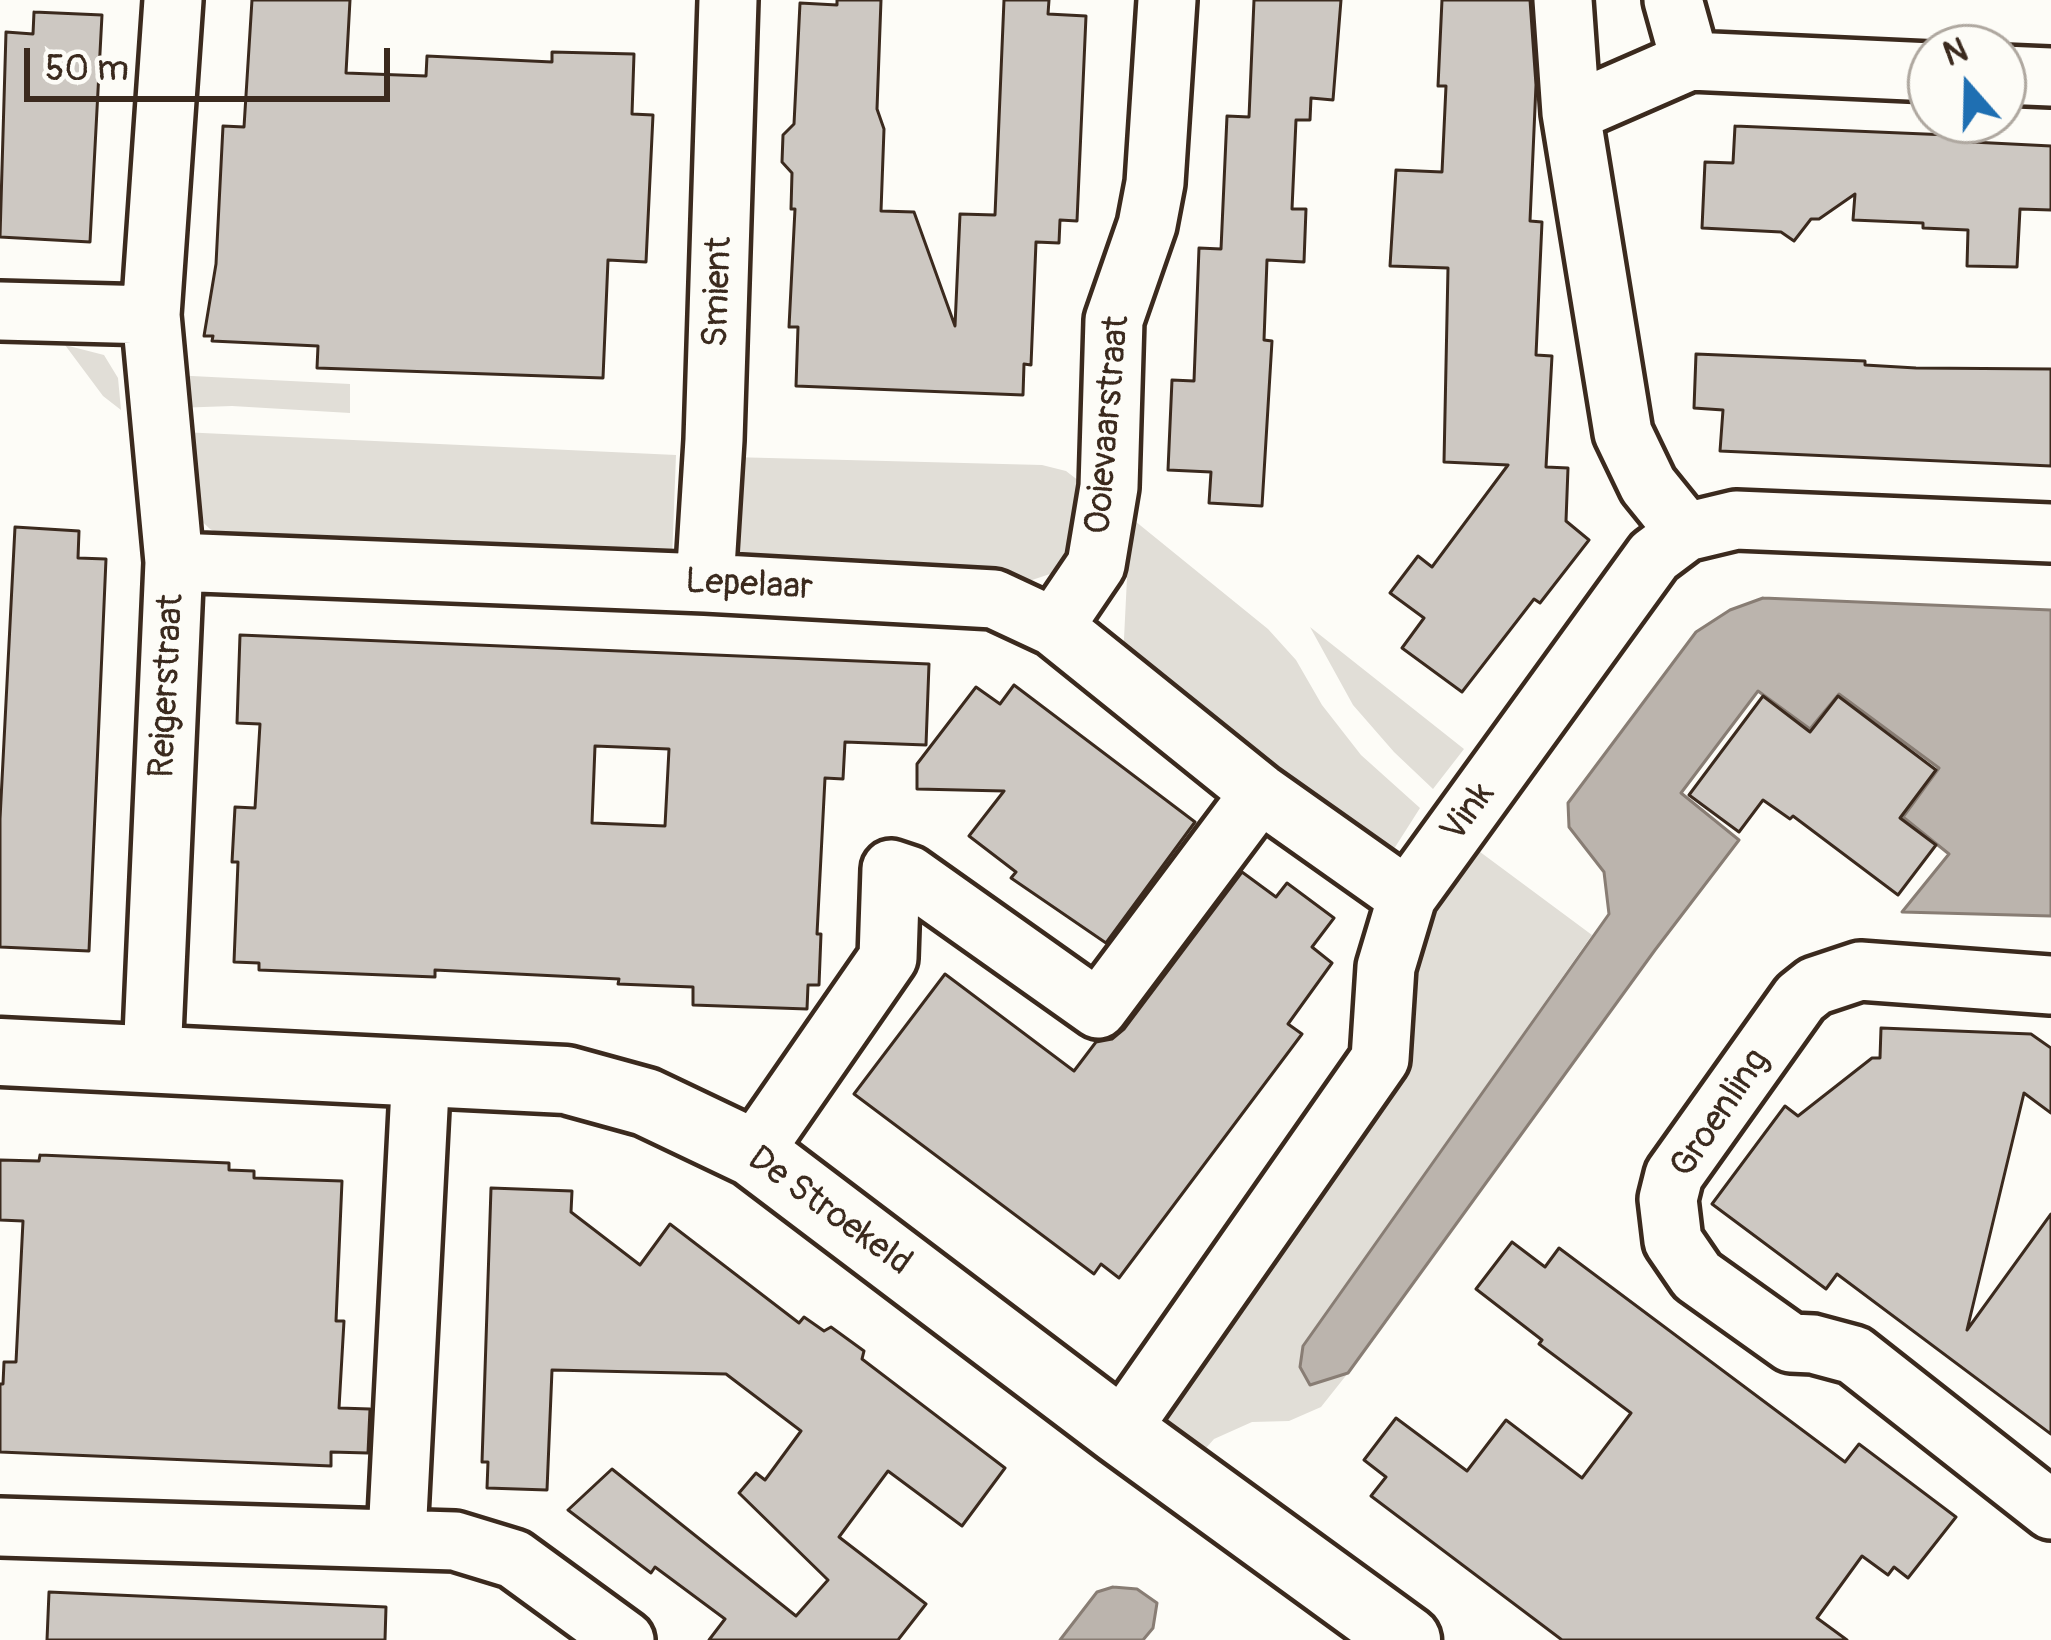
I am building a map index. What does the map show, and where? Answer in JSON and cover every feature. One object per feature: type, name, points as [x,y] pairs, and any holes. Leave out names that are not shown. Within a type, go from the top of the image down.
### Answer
[{"type":"street","name":"Reigerstraat","points":[[152,1058],[174,562],[151,315],[173,0]]},
{"type":"street","name":"Smient","points":[[705,583],[728,0]]},
{"type":"street","name":"Ooievaarstraat","points":[[1054,627],[1096,565],[1109,487],[1114,320],[1147,225],[1155,183],[1166,0]]},
{"type":"street","points":[[1563,0],[1571,113],[1623,433],[1648,485],[1686,532],[1736,520],[2051,533]]},
{"type":"street","points":[[1673,0],[1690,61]]},
{"type":"street","points":[[1571,113],[1690,61],[1907,71]]},
{"type":"street","points":[[0,311],[151,315]]},
{"type":"street","name":"Vink","points":[[1120,1431],[1380,1059],[1386,967],[1407,897],[1654,556],[1686,532]]},
{"type":"street","name":"Lepelaar","points":[[174,562],[994,599],[1054,627],[1260,793],[1407,897]]},
{"type":"street","points":[[753,1153],[888,958],[891,868],[909,875],[1098,1009],[1260,793]]},
{"type":"street","name":"Groenling","points":[[2051,985],[1859,971],[1814,986],[1800,998],[1674,1175],[1668,1199],[1673,1241],[1697,1276],[1791,1343],[1853,1355],[2051,1510]]},
{"type":"street","name":"De Stroekeld","points":[[0,1052],[566,1080],[646,1102],[753,1153],[1120,1431],[1407,1640]]},
{"type":"street","points":[[397,1536],[421,1070]]},
{"type":"street","points":[[0,1527],[455,1541],[514,1559],[625,1640]]},
{"type":"shaded area","points":[[65,345],[104,355],[118,378],[121,410],[103,396]]},
{"type":"shaded area","points":[[172,375],[350,384],[350,413],[232,406],[175,408]]},
{"type":"shaded area","points":[[181,432],[676,455],[672,559],[239,544],[210,529],[193,513]]},
{"type":"shaded area","points":[[730,457],[1042,465],[1066,471],[1079,481],[1075,543],[1053,573],[1023,583],[727,561]]},
{"type":"shaded area","points":[[1130,517],[1268,629],[1296,660],[1322,705],[1361,755],[1420,808],[1385,863],[1123,659]]},
{"type":"shaded area","points":[[1763,598],[2051,610],[2051,916],[1902,912],[1949,854],[1903,817],[1939,768],[1839,694],[1810,729],[1758,691],[1681,793],[1739,840],[1348,1373],[1310,1385],[1300,1367],[1303,1346],[1609,914],[1604,872],[1569,827],[1568,803],[1696,632],[1730,610]]},
{"type":"shaded area","points":[[1310,627],[1464,749],[1433,789],[1353,705]]},
{"type":"shaded area","points":[[1468,843],[1592,935],[1303,1346],[1310,1385],[1348,1373],[1321,1407],[1289,1421],[1252,1422],[1214,1439],[1199,1456],[1149,1419],[1395,1094],[1405,1067],[1415,931]]},
{"type":"shaded area","points":[[1113,1587],[1137,1589],[1157,1603],[1153,1628],[1143,1640],[1060,1640],[1097,1592]]},
{"type":"building","points":[[252,0],[350,0],[346,73],[426,76],[427,56],[552,62],[552,52],[634,54],[632,114],[653,115],[646,262],[608,260],[603,378],[317,368],[318,346],[212,341],[213,336],[204,336],[216,264],[223,126],[244,127]]},
{"type":"building","points":[[837,0],[881,0],[877,109],[884,129],[881,211],[914,212],[955,326],[960,214],[995,215],[1004,0],[1049,0],[1048,14],[1086,16],[1077,221],[1060,220],[1059,243],[1036,242],[1031,365],[1024,364],[1023,395],[796,386],[798,327],[789,327],[795,209],[791,209],[792,173],[782,162],[783,135],[794,124],[800,3],[837,5]]},
{"type":"building","points":[[1254,0],[1341,0],[1333,100],[1311,98],[1310,120],[1296,120],[1292,209],[1306,209],[1304,262],[1267,260],[1264,340],[1272,341],[1262,506],[1209,503],[1211,472],[1168,470],[1172,380],[1194,381],[1199,248],[1221,249],[1227,116],[1249,117]]},
{"type":"building","points":[[1442,0],[1530,0],[1536,85],[1530,221],[1542,222],[1536,355],[1552,356],[1546,467],[1568,468],[1566,521],[1589,540],[1540,603],[1534,599],[1462,692],[1402,648],[1424,618],[1390,593],[1418,556],[1432,567],[1508,465],[1444,462],[1448,268],[1390,266],[1396,170],[1442,172],[1446,86],[1438,86]]},
{"type":"building","points":[[34,12],[102,15],[90,242],[0,237],[6,32],[33,34]]},
{"type":"building","points":[[1735,126],[1907,133],[1907,144],[2051,146],[2051,210],[2020,209],[2017,267],[1967,266],[1968,230],[1853,220],[1855,194],[1819,219],[1811,219],[1794,241],[1781,232],[1702,228],[1705,162],[1733,163]]},
{"type":"building","points":[[1696,354],[1865,361],[1865,365],[1916,368],[2051,369],[2051,466],[1720,451],[1723,410],[1694,408]]},
{"type":"building","points":[[15,527],[79,531],[78,558],[106,559],[89,951],[0,947],[0,819]]},
{"type":"building","points":[[240,635],[929,664],[926,745],[845,742],[843,779],[825,778],[819,985],[808,985],[807,1009],[693,1005],[693,987],[618,984],[619,979],[435,970],[435,977],[259,970],[259,963],[234,962],[235,807],[255,808],[260,724],[237,723]],"holes":[[[595,746],[669,749],[665,826],[592,823]]]},
{"type":"building","points":[[1014,685],[1195,822],[1106,943],[1011,878],[1016,872],[969,836],[1004,791],[917,789],[917,764],[976,687],[1000,704]]},
{"type":"building","points":[[1763,696],[1810,732],[1838,696],[1936,770],[1900,818],[1936,845],[1898,895],[1793,816],[1790,819],[1763,800],[1739,832],[1689,795]]},
{"type":"building","points":[[1242,872],[1276,897],[1287,883],[1334,918],[1312,947],[1332,963],[1288,1024],[1302,1034],[1119,1278],[1101,1264],[1094,1274],[854,1094],[945,974],[1074,1071],[1096,1042],[1112,1039],[1124,1029]]},
{"type":"building","points":[[1881,1028],[2031,1034],[2051,1048],[2051,1113],[2024,1093],[1967,1330],[2051,1214],[2051,1434],[1837,1274],[1826,1289],[1712,1204],[1785,1106],[1798,1116],[1872,1058],[1880,1058]]},
{"type":"building","points":[[40,1155],[229,1163],[229,1170],[254,1171],[254,1178],[342,1181],[336,1321],[344,1321],[339,1408],[370,1409],[368,1453],[331,1452],[331,1466],[0,1452],[0,1384],[4,1362],[16,1362],[23,1221],[0,1220],[0,1160],[39,1161]]},
{"type":"building","points":[[491,1188],[572,1191],[571,1212],[640,1265],[670,1224],[799,1323],[804,1317],[824,1331],[831,1327],[864,1351],[862,1359],[1005,1468],[962,1526],[888,1471],[839,1537],[926,1604],[898,1640],[709,1640],[725,1619],[655,1567],[651,1573],[568,1510],[612,1469],[796,1616],[828,1580],[739,1493],[756,1473],[765,1480],[801,1431],[726,1374],[552,1370],[547,1490],[487,1488],[488,1462],[482,1462]]},
{"type":"building","points":[[1512,1242],[1545,1267],[1559,1248],[1845,1462],[1859,1444],[1956,1517],[1908,1578],[1894,1567],[1888,1575],[1862,1556],[1817,1618],[1847,1640],[1562,1640],[1371,1496],[1386,1477],[1364,1460],[1396,1418],[1467,1471],[1506,1420],[1582,1478],[1631,1413],[1476,1289]]},
{"type":"building","points":[[49,1592],[386,1607],[385,1640],[47,1640]]}]
